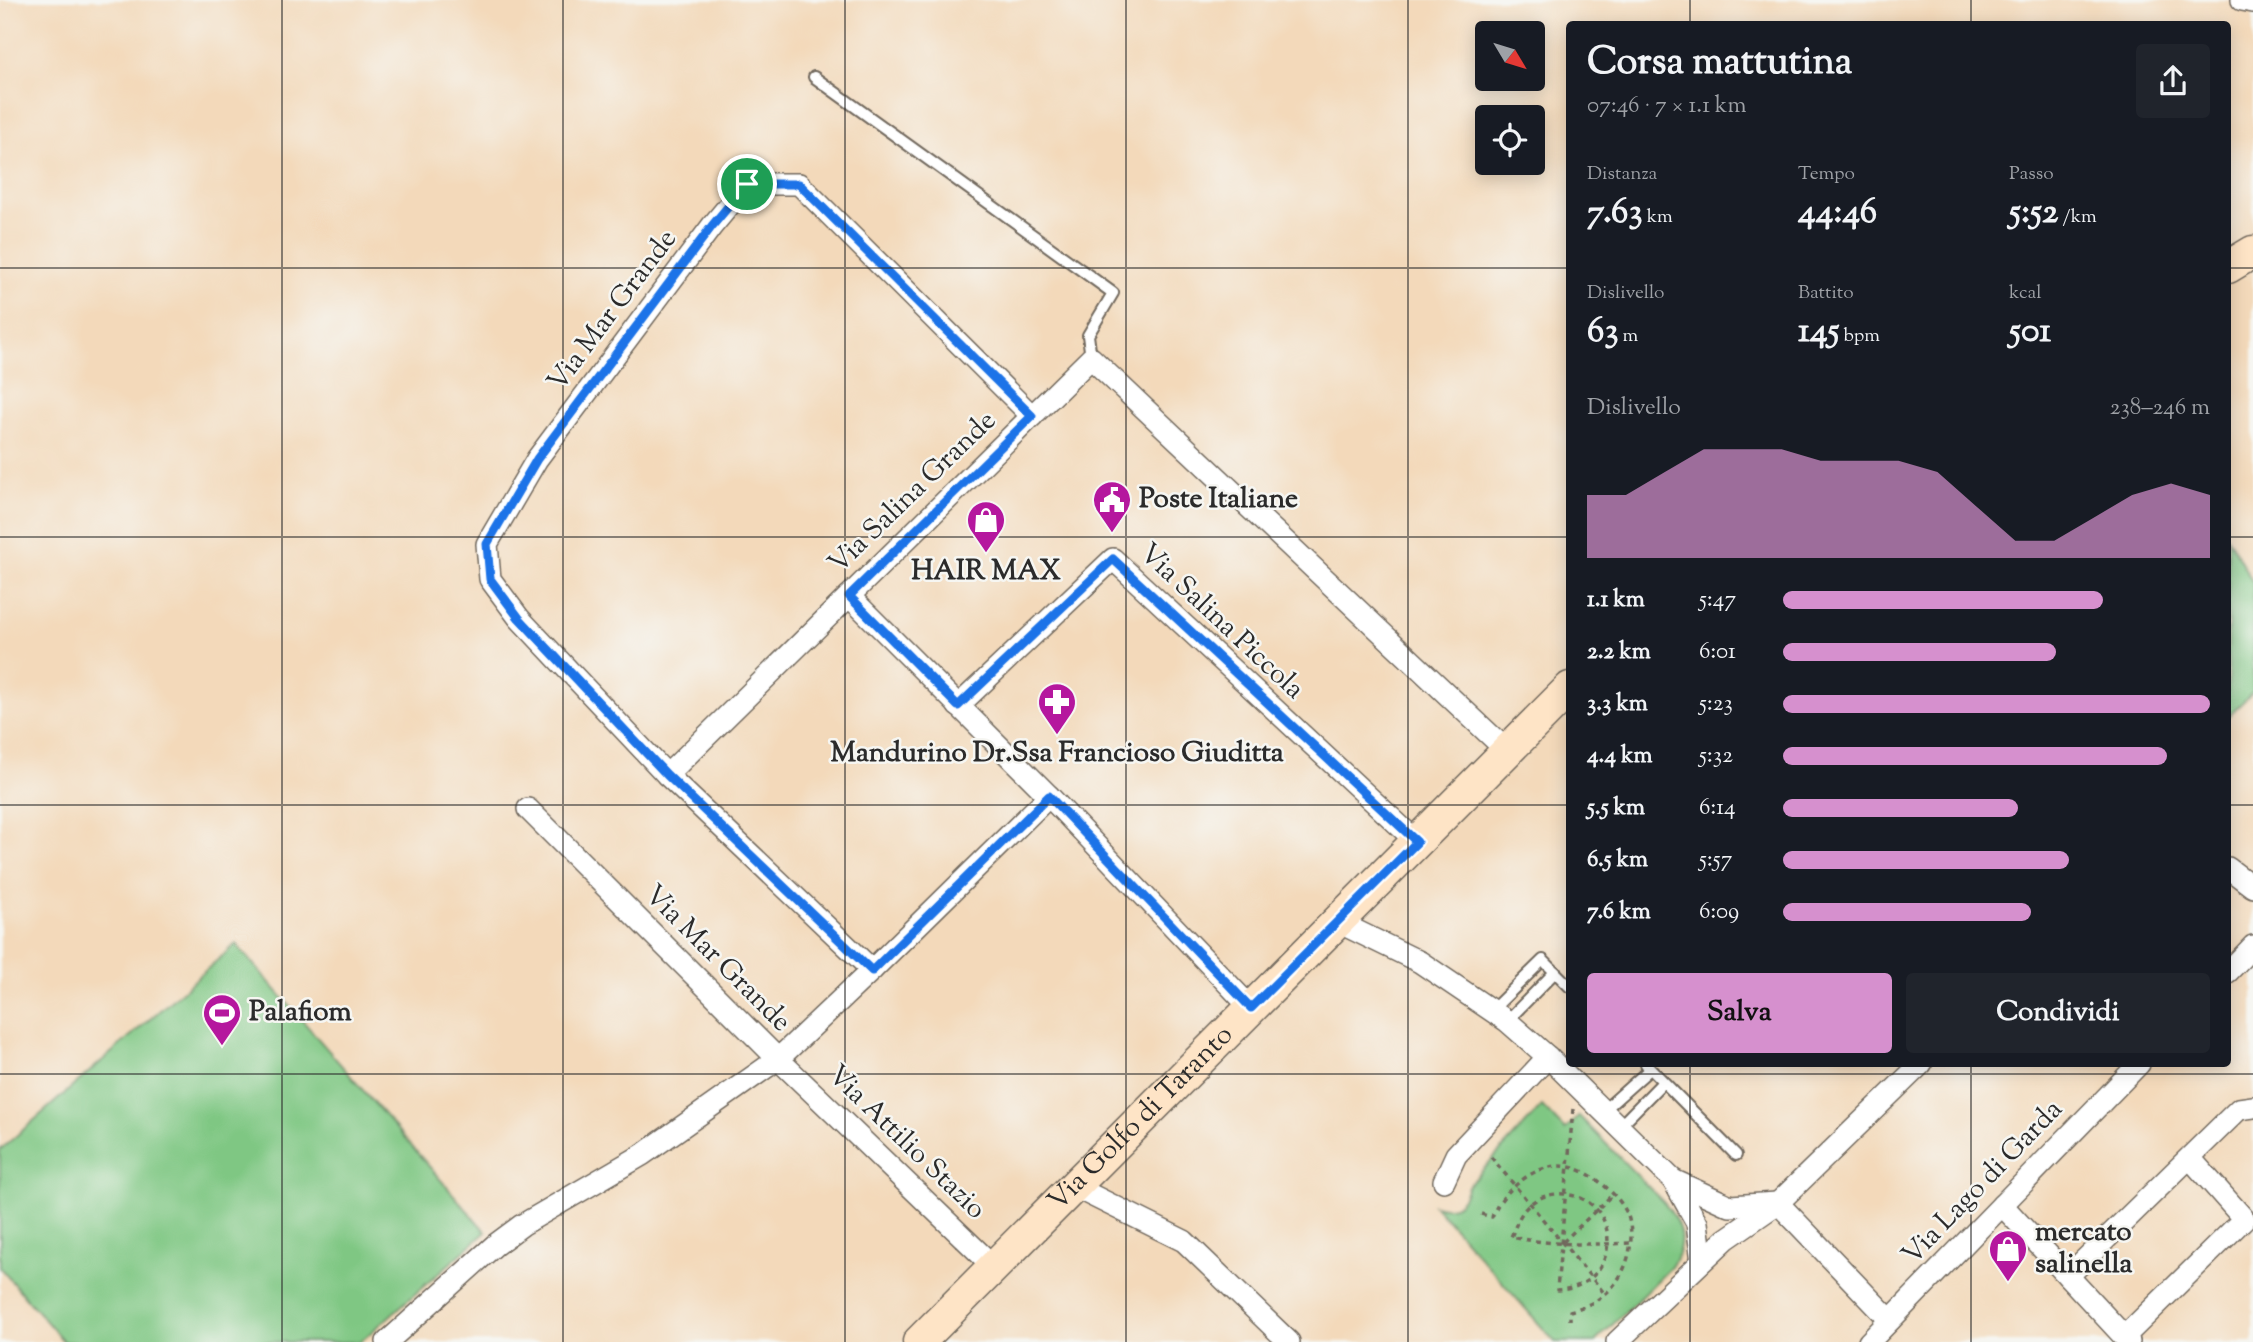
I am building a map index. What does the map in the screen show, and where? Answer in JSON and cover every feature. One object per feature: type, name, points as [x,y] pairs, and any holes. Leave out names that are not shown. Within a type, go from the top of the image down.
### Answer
[{"type":"street","points":[[2242,0],[2253,2]]},
{"type":"street","name":"Via Mar Grande","points":[[667,775],[519,618],[490,579],[487,544],[537,459],[712,226],[747,184],[799,184],[1032,416]]},
{"type":"street","points":[[2231,265],[2253,252]]},
{"type":"street","points":[[1091,358],[1506,750]]},
{"type":"street","name":"Via Salina Grande","points":[[667,775],[1091,358]]},
{"type":"street","name":"Via Salina Piccola","points":[[958,706],[1113,559],[1417,842]]},
{"type":"street","points":[[849,596],[1049,796],[1251,1008]]},
{"type":"street","name":"Via Golfo di Taranto","points":[[919,1342],[1566,692]]},
{"type":"street","points":[[667,775],[872,971]]},
{"type":"street","name":"Via Mar Grande","points":[[528,809],[778,1059],[872,971],[1049,796]]},
{"type":"street","points":[[2231,870],[2253,887]]},
{"type":"street","points":[[1338,922],[1420,962],[1499,1016],[1548,1057],[1673,1180],[1697,1223],[1702,1261]]},
{"type":"street","points":[[2231,969],[2253,946]]},
{"type":"street","points":[[1444,1181],[1456,1155],[1548,1057]]},
{"type":"street","points":[[387,1342],[495,1245],[522,1225],[642,1155],[778,1059]]},
{"type":"street","name":"Via Attilio Stazio","points":[[778,1059],[995,1268]]},
{"type":"street","points":[[1616,1342],[1726,1239],[1778,1203],[1918,1067]]},
{"type":"street","name":"Via Lago di Garda","points":[[1868,1342],[2135,1067]]},
{"type":"street","points":[[2068,1276],[2239,1110],[2253,1107]]},
{"type":"street","points":[[2002,1205],[2126,1339],[2244,1219],[2190,1158]]},
{"type":"street","points":[[1673,1180],[1730,1206],[1778,1203]]},
{"type":"street","name":"Via Golfo di Taranto","points":[[1075,1187],[1184,1241],[1289,1342]]},
{"type":"street","points":[[1778,1203],[1889,1320]]},
{"type":"lane","points":[[814,77],[1114,293],[1088,335],[1091,358]]},
{"type":"lane","points":[[1499,1016],[1543,960],[1566,983]]},
{"type":"lane","points":[[1499,1016],[1555,972]]},
{"type":"lane","points":[[1603,1111],[1647,1067]]},
{"type":"lane","points":[[1649,1067],[1736,1155]]},
{"type":"lane","points":[[1619,1127],[1663,1082]]},
{"type":"path","points":[[1574,1107],[1564,1194],[1562,1243],[1557,1290],[1583,1285],[1602,1264],[1608,1244],[1607,1230],[1596,1210],[1581,1197],[1564,1194],[1553,1194],[1538,1199],[1519,1218],[1511,1237],[1562,1243],[1608,1244],[1630,1243]]},
{"type":"path","points":[[1491,1157],[1605,1294]]},
{"type":"path","points":[[1481,1214],[1492,1217],[1497,1205],[1514,1186],[1541,1168],[1580,1169],[1613,1194],[1627,1214],[1630,1243],[1628,1259],[1616,1284],[1600,1299],[1570,1311],[1570,1320]]},
{"type":"path","points":[[1562,1243],[1613,1194]]},
{"type":"green space","points":[[2231,543],[2253,583],[2253,692],[2231,713]]},
{"type":"green space","name":"Palafiom","points":[[236,944],[486,1232],[360,1342],[64,1342],[0,1268],[0,1150]]},
{"type":"green space","points":[[1542,1106],[1565,1130],[1579,1116],[1664,1203],[1675,1218],[1680,1234],[1679,1250],[1671,1267],[1595,1342],[1555,1342],[1434,1205],[1452,1207],[1460,1202],[1468,1186]]},
{"type":"place","name":"Poste Italiane","points":[[1112,534]]},
{"type":"place","name":"HAIR MAX","points":[[986,554]]},
{"type":"place","name":"Mandurino Dr.Ssa Francioso Giuditta","points":[[1057,736]]},
{"type":"place","name":"Palafiom","points":[[222,1047]]},
{"type":"place","name":"mercato salinella","points":[[2008,1283]]},
{"type":"route","points":[[747,184],[799,184],[1032,416],[849,596],[958,706],[1113,559],[1417,842],[1251,1008],[1049,796],[872,971],[667,775],[519,618],[490,579],[487,544],[537,459],[712,226],[747,184]]}]
